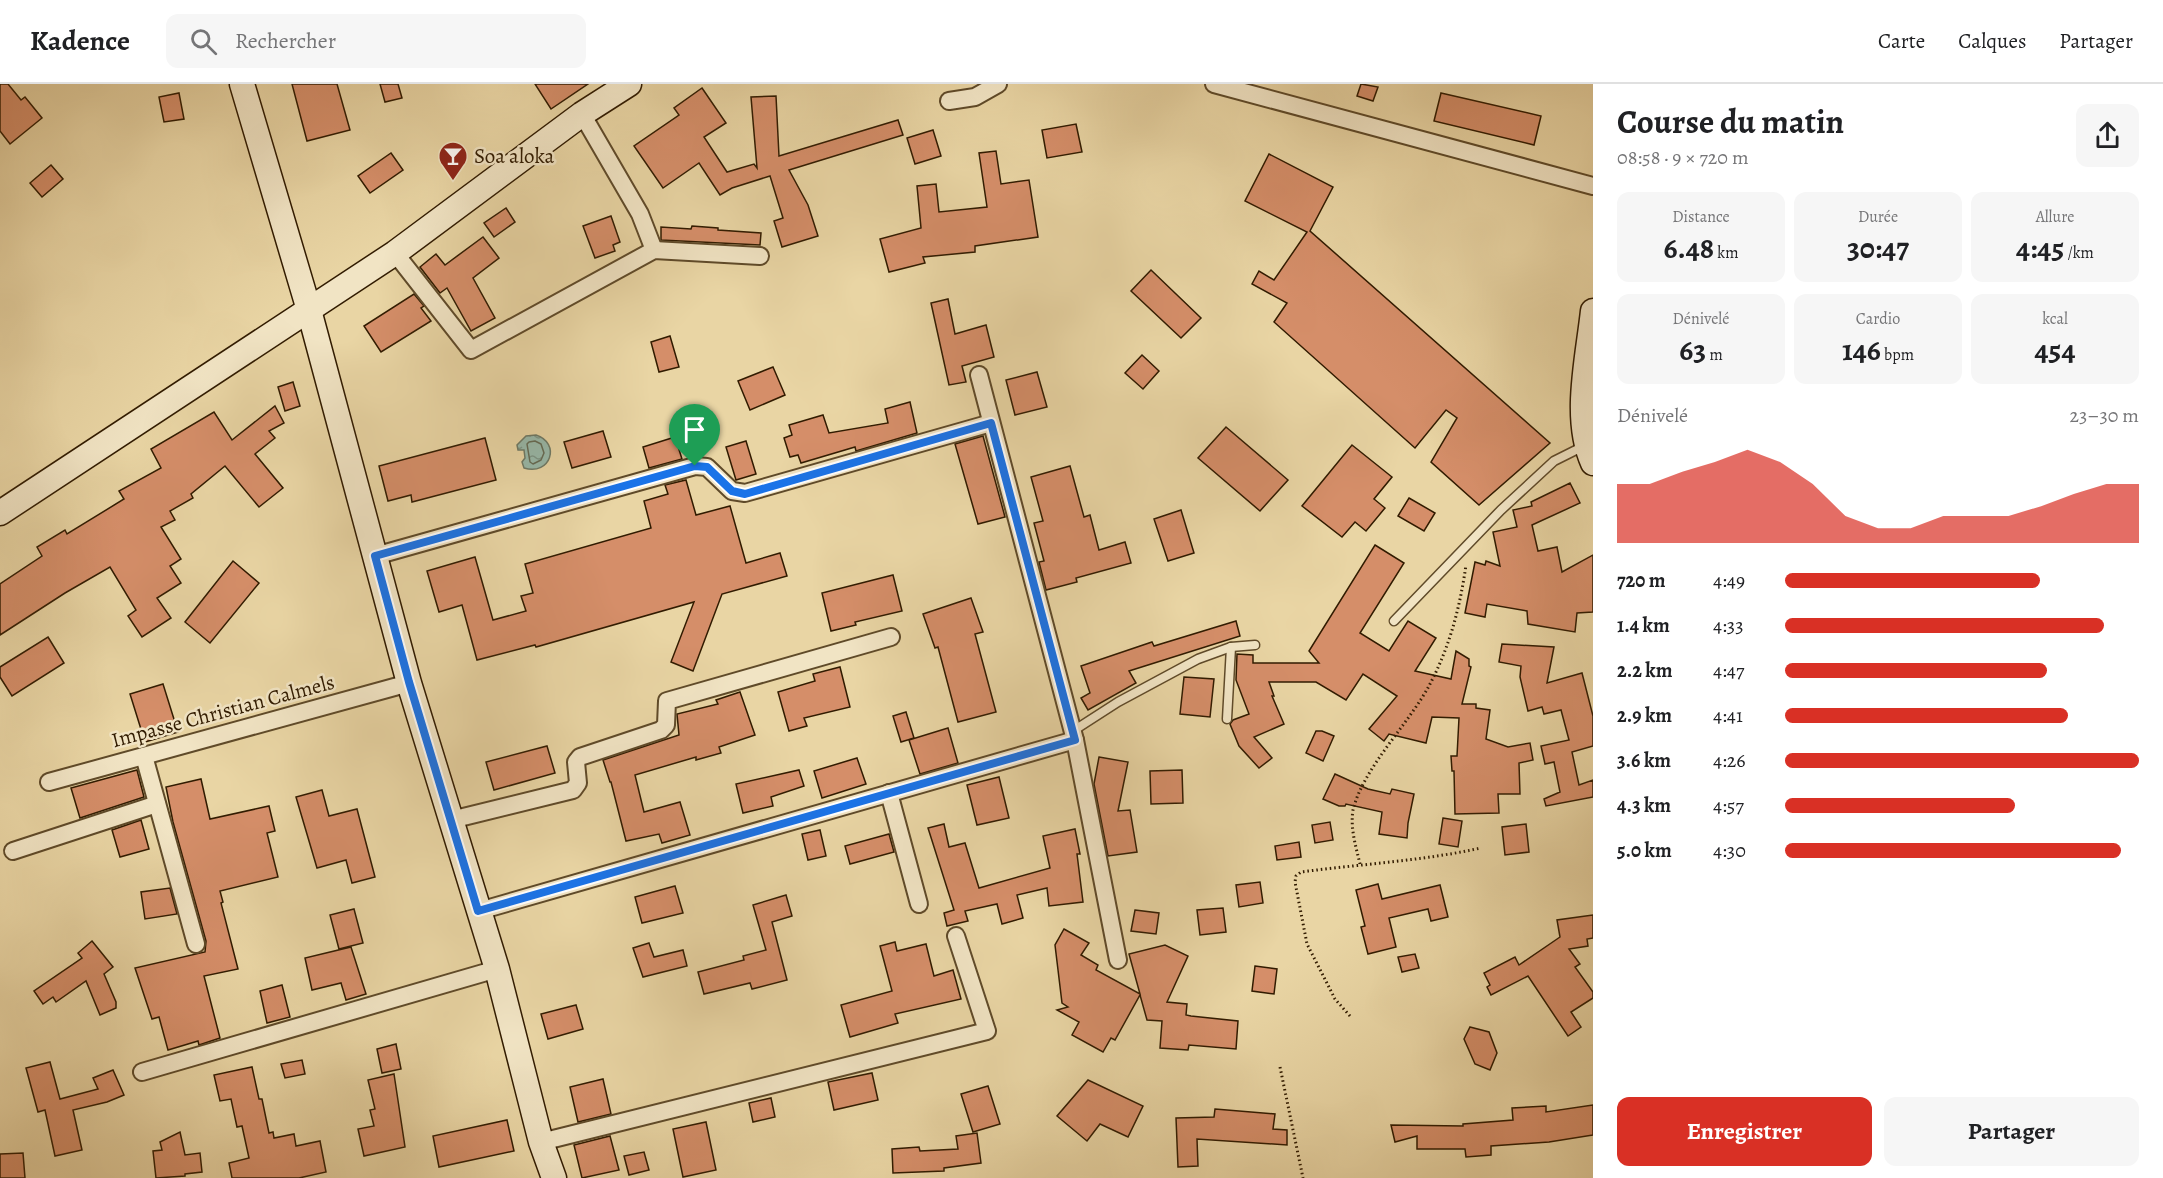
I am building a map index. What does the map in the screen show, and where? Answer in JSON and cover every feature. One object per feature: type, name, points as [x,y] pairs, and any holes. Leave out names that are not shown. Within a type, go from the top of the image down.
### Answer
[{"type":"street","points":[[242,84],[309,310],[409,682],[497,969],[541,1142],[554,1178]]},
{"type":"street","points":[[0,513],[395,254],[610,92],[629,84]]},
{"type":"street","points":[[949,101],[975,97],[998,84]]},
{"type":"street","points":[[1214,84],[1593,186]]},
{"type":"street","points":[[582,114],[640,213],[654,250]]},
{"type":"street","points":[[395,254],[471,350],[654,250],[760,256]]},
{"type":"street","points":[[1590,454],[1582,407],[1593,311]]},
{"type":"street","points":[[979,375],[1074,736],[1118,960]]},
{"type":"street","points":[[375,556],[695,466],[707,467],[732,491],[745,494],[991,423]]},
{"type":"street","points":[[451,820],[573,790],[578,783],[576,762],[580,757],[661,730],[666,725],[667,701],[891,637]]},
{"type":"street","name":"Impasse Christian Calmels","points":[[49,783],[409,682]]},
{"type":"street","points":[[478,911],[889,793],[1074,736]]},
{"type":"street","points":[[144,756],[196,944]]},
{"type":"street","points":[[889,793],[919,904]]},
{"type":"street","points":[[13,851],[157,804]]},
{"type":"street","points":[[541,1142],[987,1031],[956,936]]},
{"type":"street","points":[[142,1072],[497,969]]},
{"type":"lane","points":[[1394,621],[1501,510],[1554,461],[1590,454]]},
{"type":"lane","points":[[1074,736],[1118,702],[1198,659],[1231,647],[1255,645]]},
{"type":"lane","points":[[1227,719],[1231,647]]},
{"type":"path","points":[[1360,864],[1352,830],[1353,811],[1362,783],[1430,684],[1442,657],[1460,602],[1466,564],[1466,547]]},
{"type":"path","points":[[1350,1016],[1335,999],[1307,944],[1295,882],[1296,876],[1301,872],[1360,864],[1437,858],[1481,848]]},
{"type":"path","points":[[1280,1067],[1303,1178]]},
{"type":"water","points":[[536,435],[544,439],[548,445],[550,458],[541,467],[524,468],[522,462],[525,458],[524,450],[518,450],[517,445],[526,436]]},
{"type":"building","points":[[0,84],[8,84],[21,100],[25,97],[42,118],[10,144],[0,131]]},
{"type":"building","points":[[292,84],[337,84],[350,130],[307,141]]},
{"type":"building","points":[[380,84],[398,84],[402,98],[385,102]]},
{"type":"building","points":[[535,84],[588,84],[551,109]]},
{"type":"building","points":[[1361,84],[1378,87],[1373,101],[1357,96]]},
{"type":"building","points":[[702,88],[726,123],[704,137],[727,172],[754,164],[757,168],[751,97],[776,96],[779,156],[898,120],[903,135],[789,170],[808,205],[818,236],[782,247],[774,221],[783,218],[770,176],[732,188],[720,195],[699,163],[663,188],[634,146],[679,115],[674,108]]},
{"type":"building","points":[[179,93],[184,119],[164,122],[159,97]]},
{"type":"building","points":[[1441,93],[1541,116],[1534,145],[1434,121]]},
{"type":"building","points":[[1076,124],[1082,152],[1047,158],[1042,130]]},
{"type":"building","points":[[933,130],[941,156],[915,164],[907,138]]},
{"type":"building","points":[[996,151],[1001,184],[1029,180],[1038,237],[975,246],[975,252],[923,257],[925,263],[889,272],[880,239],[921,228],[917,186],[936,184],[939,212],[987,207],[979,153]]},
{"type":"building","points":[[391,153],[403,170],[370,193],[358,176]]},
{"type":"building","points":[[1269,154],[1333,187],[1310,231],[1550,443],[1479,505],[1431,462],[1457,418],[1446,410],[1415,448],[1274,322],[1287,303],[1252,284],[1259,271],[1274,280],[1307,232],[1245,201]]},
{"type":"building","points":[[51,165],[63,179],[42,197],[30,183]]},
{"type":"building","points":[[506,208],[515,222],[494,237],[484,223]]},
{"type":"building","points":[[611,216],[620,242],[613,245],[615,251],[595,258],[583,226]]},
{"type":"building","points":[[692,226],[761,233],[760,245],[661,240],[661,227],[691,229]]},
{"type":"building","points":[[483,237],[499,258],[473,278],[495,318],[471,331],[447,288],[440,293],[420,267],[436,254],[445,265]]},
{"type":"building","points":[[1151,270],[1201,318],[1181,338],[1131,291]]},
{"type":"building","points":[[414,294],[424,306],[421,308],[431,321],[381,352],[364,326]]},
{"type":"building","points":[[948,299],[955,334],[986,325],[994,357],[962,366],[966,382],[949,385],[931,303]]},
{"type":"building","points":[[670,336],[679,367],[659,372],[651,342]]},
{"type":"building","points":[[1142,355],[1159,371],[1143,389],[1125,373]]},
{"type":"building","points":[[773,367],[785,395],[750,410],[738,381]]},
{"type":"building","points":[[1037,372],[1047,407],[1015,415],[1006,380]]},
{"type":"building","points":[[293,382],[300,406],[285,411],[278,387]]},
{"type":"building","points":[[910,402],[917,433],[856,451],[855,447],[801,463],[798,455],[790,457],[784,438],[792,435],[789,425],[823,415],[829,433],[888,423],[885,409]]},
{"type":"building","points":[[275,406],[284,423],[269,431],[275,438],[255,454],[283,488],[259,507],[225,466],[191,494],[193,498],[170,511],[175,520],[161,527],[181,559],[170,566],[181,583],[157,598],[171,618],[142,637],[128,616],[136,610],[110,567],[0,635],[0,584],[42,556],[37,547],[65,530],[67,534],[124,499],[119,491],[161,468],[151,449],[214,412],[232,440]]},
{"type":"building","points":[[1226,427],[1288,480],[1260,511],[1198,458]]},
{"type":"building","points":[[603,431],[611,457],[572,468],[564,442]]},
{"type":"building","points":[[983,436],[1005,517],[978,524],[955,444]]},
{"type":"building","points":[[675,437],[682,459],[649,468],[643,447]]},
{"type":"building","points":[[485,438],[496,480],[412,502],[411,495],[388,501],[379,466]]},
{"type":"building","points":[[746,441],[756,474],[736,480],[726,447]]},
{"type":"building","points":[[1352,445],[1392,477],[1374,499],[1385,508],[1366,531],[1355,522],[1342,537],[1302,506]]},
{"type":"building","points":[[1070,466],[1084,517],[1090,515],[1099,550],[1125,542],[1131,563],[1076,578],[1077,582],[1046,590],[1039,562],[1044,561],[1034,523],[1043,521],[1031,477]]},
{"type":"building","points":[[686,480],[696,515],[730,506],[746,563],[780,553],[787,576],[722,594],[693,671],[671,662],[694,602],[536,647],[535,645],[477,660],[462,605],[439,612],[427,571],[475,557],[493,620],[526,611],[521,596],[533,593],[525,564],[651,528],[644,501],[668,494],[665,485]]},
{"type":"building","points":[[1570,483],[1580,503],[1532,525],[1538,551],[1557,547],[1562,572],[1593,555],[1593,612],[1577,613],[1575,632],[1528,624],[1527,611],[1487,604],[1485,617],[1465,613],[1475,562],[1485,565],[1486,561],[1500,566],[1493,532],[1517,527],[1513,510],[1532,506],[1531,502]]},
{"type":"building","points":[[1409,498],[1435,513],[1424,531],[1398,516]]},
{"type":"building","points":[[1181,510],[1194,553],[1168,561],[1154,519]]},
{"type":"building","points":[[1375,545],[1404,563],[1360,633],[1389,651],[1408,621],[1436,638],[1415,671],[1451,679],[1456,651],[1469,659],[1471,667],[1462,704],[1476,704],[1476,708],[1490,710],[1486,739],[1508,747],[1530,743],[1533,760],[1519,763],[1520,794],[1498,794],[1499,813],[1455,814],[1454,771],[1452,771],[1451,756],[1457,756],[1459,718],[1432,717],[1426,743],[1389,734],[1384,741],[1369,729],[1397,696],[1363,674],[1346,700],[1316,682],[1269,682],[1274,696],[1272,696],[1284,724],[1254,737],[1272,758],[1259,768],[1239,746],[1230,724],[1233,720],[1249,714],[1236,680],[1237,654],[1253,655],[1253,663],[1319,663],[1309,651]]},
{"type":"building","points":[[233,561],[259,583],[210,643],[185,622]]},
{"type":"building","points":[[893,575],[902,611],[855,622],[856,625],[831,631],[822,593]]},
{"type":"building","points":[[971,598],[983,632],[975,634],[996,712],[958,722],[938,647],[935,648],[923,614]]},
{"type":"building","points":[[1236,621],[1240,636],[1129,671],[1136,683],[1088,710],[1081,698],[1090,693],[1081,666],[1152,642],[1154,646]]},
{"type":"building","points":[[48,637],[64,663],[12,696],[0,677],[0,667]]},
{"type":"building","points":[[1502,644],[1554,647],[1547,683],[1582,673],[1593,716],[1593,746],[1572,752],[1579,785],[1593,780],[1593,797],[1546,806],[1544,799],[1560,792],[1554,762],[1545,764],[1541,746],[1569,740],[1561,710],[1544,714],[1542,707],[1528,711],[1520,677],[1521,666],[1499,662]]},
{"type":"building","points":[[840,667],[850,707],[804,718],[807,726],[789,731],[778,692],[815,681],[813,674]]},
{"type":"building","points":[[1184,677],[1214,679],[1210,717],[1180,714]]},
{"type":"building","points":[[163,684],[178,732],[145,742],[130,694]]},
{"type":"building","points":[[740,692],[755,735],[719,747],[721,753],[696,760],[696,757],[635,775],[644,812],[680,802],[690,835],[662,843],[659,834],[626,841],[603,760],[679,735],[677,714],[718,704],[716,700]]},
{"type":"building","points":[[906,712],[914,738],[901,742],[893,716]]},
{"type":"building","points":[[948,728],[958,763],[920,774],[909,740]]},
{"type":"building","points":[[1316,731],[1334,736],[1323,761],[1306,753]]},
{"type":"building","points":[[547,746],[555,773],[494,790],[486,762]]},
{"type":"building","points":[[1099,757],[1128,762],[1118,811],[1130,810],[1137,852],[1108,856],[1094,784]]},
{"type":"building","points":[[857,758],[866,784],[822,798],[814,771]]},
{"type":"building","points":[[137,770],[144,797],[80,818],[71,788]]},
{"type":"building","points":[[799,770],[804,786],[771,797],[773,806],[743,813],[736,784]]},
{"type":"building","points":[[1182,770],[1183,803],[1151,804],[1150,771]]},
{"type":"building","points":[[1335,774],[1368,789],[1390,794],[1392,789],[1414,794],[1407,838],[1379,834],[1382,812],[1346,804],[1339,806],[1323,799]]},
{"type":"building","points":[[999,777],[1009,818],[977,825],[967,785]]},
{"type":"building","points":[[201,779],[210,819],[269,806],[275,831],[267,833],[278,877],[220,891],[238,969],[204,976],[220,1038],[199,1045],[198,1041],[168,1050],[159,1017],[152,1019],[135,968],[205,952],[206,941],[173,822],[166,787]]},
{"type":"building","points":[[322,790],[329,816],[357,809],[375,877],[352,883],[346,860],[317,868],[296,797]]},
{"type":"building","points":[[1443,818],[1462,821],[1458,847],[1439,844]]},
{"type":"building","points":[[141,820],[149,849],[120,857],[112,830]]},
{"type":"building","points":[[1330,822],[1333,840],[1315,843],[1312,825]]},
{"type":"building","points":[[944,824],[949,847],[965,843],[979,888],[1050,868],[1043,836],[1075,829],[1080,854],[1077,854],[1083,902],[1049,906],[1047,888],[1017,895],[1023,918],[1002,924],[997,904],[965,911],[968,921],[947,926],[944,913],[954,910],[928,828]]},
{"type":"building","points":[[1526,824],[1529,852],[1505,855],[1502,827]]},
{"type":"building","points":[[820,830],[826,856],[808,860],[802,834]]},
{"type":"building","points":[[889,834],[894,852],[850,864],[845,846]]},
{"type":"building","points":[[1299,842],[1301,857],[1277,860],[1275,846]]},
{"type":"building","points":[[1260,882],[1263,903],[1239,907],[1236,885]]},
{"type":"building","points":[[1378,884],[1382,899],[1440,885],[1448,917],[1431,921],[1428,909],[1389,918],[1396,947],[1368,954],[1361,927],[1365,926],[1356,890]]},
{"type":"building","points":[[675,886],[683,913],[642,923],[635,897]]},
{"type":"building","points":[[170,888],[177,914],[145,919],[141,892]]},
{"type":"building","points":[[786,895],[792,916],[772,922],[787,980],[752,989],[750,983],[704,994],[698,972],[744,960],[743,956],[766,950],[753,905]]},
{"type":"building","points":[[1223,908],[1226,932],[1200,935],[1197,910]]},
{"type":"building","points":[[354,909],[363,943],[339,949],[330,915]]},
{"type":"building","points":[[1135,910],[1159,913],[1156,934],[1131,931]]},
{"type":"building","points":[[1593,915],[1593,938],[1587,939],[1588,946],[1569,949],[1580,964],[1575,967],[1593,992],[1593,998],[1571,1012],[1581,1027],[1568,1036],[1528,976],[1491,995],[1487,987],[1490,985],[1484,973],[1515,957],[1519,965],[1560,937],[1557,920]]},
{"type":"building","points":[[1064,929],[1089,943],[1081,955],[1098,965],[1096,970],[1140,994],[1129,954],[1165,945],[1188,956],[1167,1002],[1187,1004],[1186,1015],[1238,1021],[1236,1049],[1189,1045],[1188,1050],[1160,1048],[1162,1021],[1147,1020],[1140,995],[1115,1040],[1111,1038],[1103,1052],[1072,1035],[1079,1022],[1057,1010],[1068,1007],[1062,1003],[1055,945]]},
{"type":"building","points":[[92,941],[113,967],[104,974],[116,1002],[116,1008],[100,1015],[86,981],[56,1002],[53,997],[43,1004],[34,991],[82,958],[78,953]]},
{"type":"building","points":[[895,942],[897,951],[926,944],[934,976],[953,970],[961,999],[895,1014],[898,1023],[850,1037],[841,1005],[892,991],[880,946]]},
{"type":"building","points":[[649,943],[654,957],[683,950],[687,966],[643,977],[633,948]]},
{"type":"building","points":[[351,947],[366,994],[346,1000],[341,983],[312,990],[305,958]]},
{"type":"building","points":[[1415,954],[1419,968],[1402,972],[1398,957]]},
{"type":"building","points":[[1255,966],[1277,969],[1274,994],[1252,991]]},
{"type":"building","points":[[282,985],[290,1017],[267,1023],[260,991]]},
{"type":"building","points":[[576,1005],[583,1029],[548,1039],[541,1014]]},
{"type":"building","points":[[1470,1027],[1489,1032],[1497,1053],[1490,1070],[1475,1064],[1464,1039]]},
{"type":"building","points":[[396,1044],[401,1069],[382,1073],[377,1049]]},
{"type":"building","points":[[302,1060],[305,1074],[285,1078],[281,1064]]},
{"type":"building","points":[[50,1062],[60,1099],[98,1089],[93,1078],[113,1070],[124,1095],[107,1102],[73,1110],[82,1150],[55,1156],[45,1110],[38,1112],[26,1068]]},
{"type":"building","points":[[252,1067],[269,1133],[273,1132],[274,1138],[294,1134],[296,1146],[320,1141],[326,1172],[299,1178],[232,1178],[229,1163],[249,1158],[242,1126],[237,1127],[231,1099],[220,1101],[214,1075]]},
{"type":"building","points":[[872,1073],[878,1100],[834,1110],[828,1082]]},
{"type":"building","points":[[394,1074],[405,1147],[364,1156],[358,1129],[374,1126],[370,1110],[375,1109],[368,1080]]},
{"type":"building","points":[[603,1079],[611,1114],[578,1122],[570,1087]]},
{"type":"building","points":[[1088,1080],[1143,1106],[1128,1137],[1100,1124],[1087,1141],[1057,1116]]},
{"type":"building","points":[[988,1086],[1000,1124],[973,1132],[961,1094]]},
{"type":"building","points":[[771,1098],[775,1117],[753,1122],[749,1103]]},
{"type":"building","points":[[1593,1105],[1593,1135],[1549,1142],[1491,1146],[1491,1155],[1466,1157],[1465,1149],[1417,1149],[1417,1136],[1395,1142],[1391,1125],[1463,1126],[1463,1124],[1513,1120],[1512,1108],[1546,1106],[1546,1112]]},
{"type":"building","points":[[1215,1109],[1275,1114],[1273,1129],[1287,1130],[1287,1145],[1197,1139],[1198,1166],[1178,1167],[1176,1118],[1214,1117]]},
{"type":"building","points":[[507,1120],[514,1151],[439,1167],[433,1136]]},
{"type":"building","points":[[706,1122],[716,1170],[683,1177],[673,1129]]},
{"type":"building","points":[[180,1132],[185,1155],[200,1153],[202,1172],[156,1178],[153,1151],[162,1150],[160,1142]]},
{"type":"building","points":[[977,1133],[981,1163],[944,1168],[944,1171],[893,1173],[892,1149],[919,1147],[920,1151],[958,1149],[956,1136]]},
{"type":"building","points":[[610,1136],[619,1170],[582,1178],[574,1145]]},
{"type":"building","points":[[644,1152],[649,1170],[629,1175],[624,1156]]},
{"type":"building","points":[[23,1153],[25,1178],[0,1178],[0,1154]]},
{"type":"place","name":"Soa aloka","points":[[453,182]]},
{"type":"route","points":[[991,423],[1075,740],[478,911],[409,682],[375,556],[695,466],[707,467],[732,491],[745,494],[991,423]]}]
